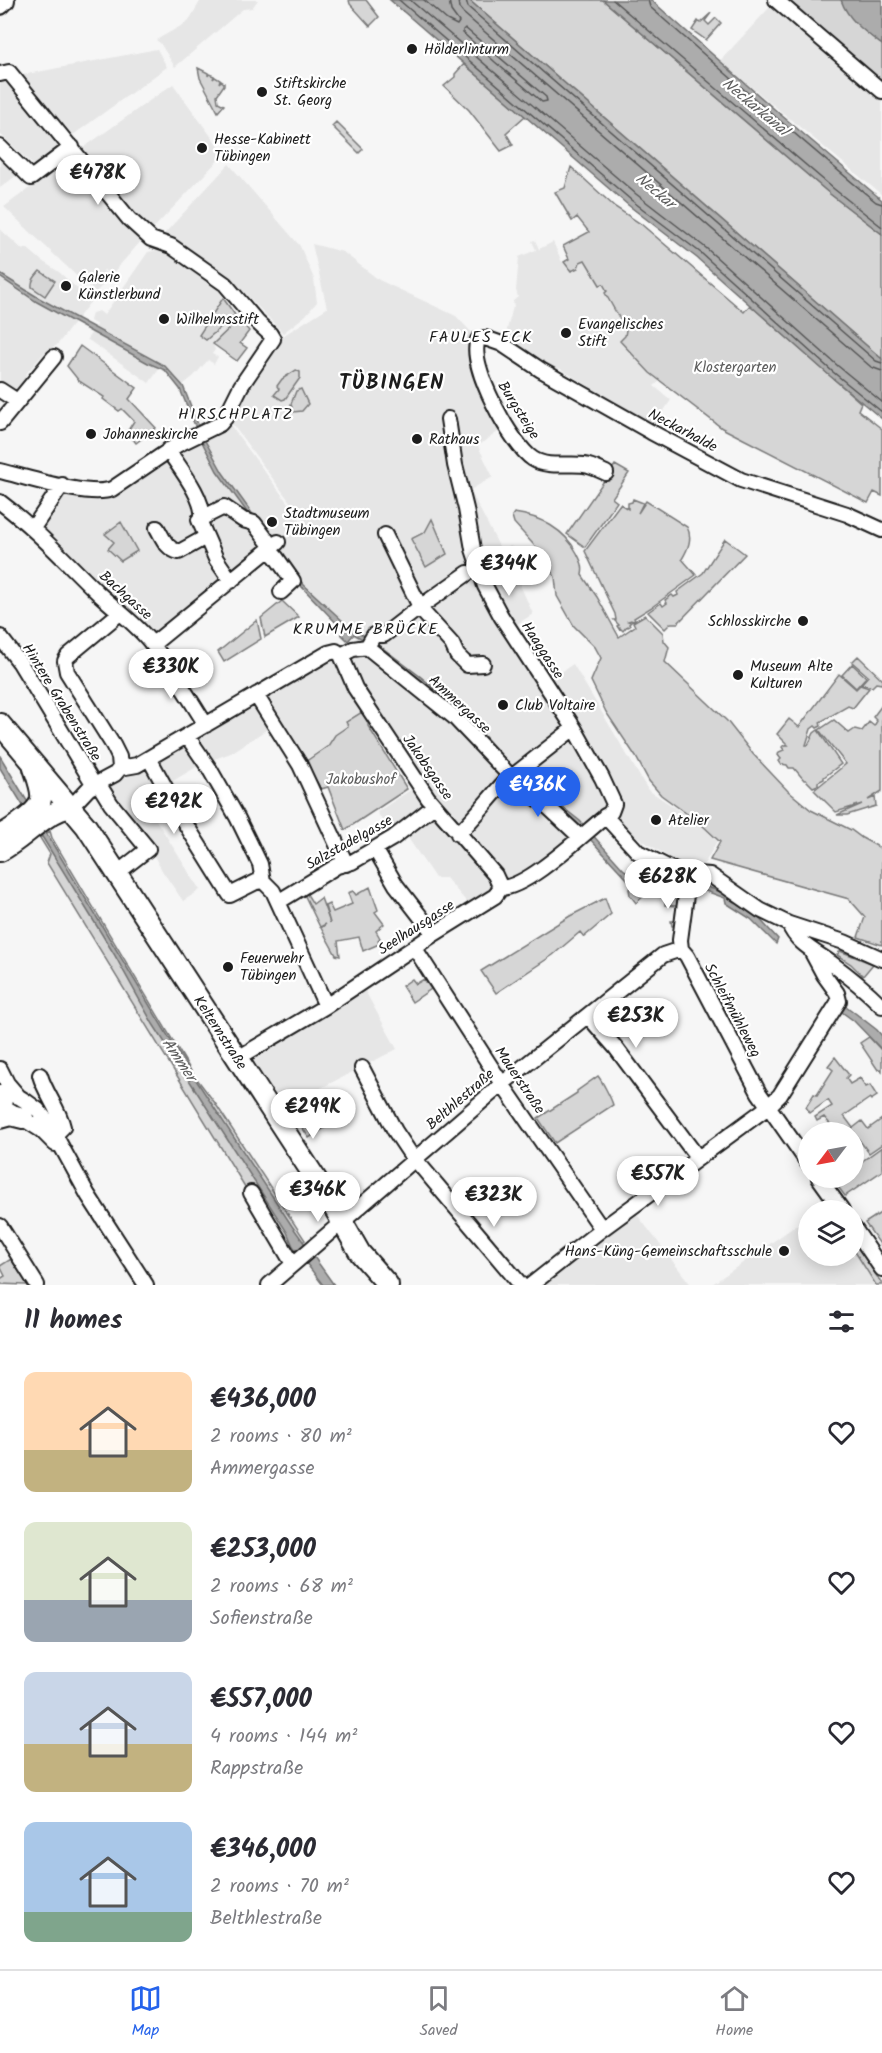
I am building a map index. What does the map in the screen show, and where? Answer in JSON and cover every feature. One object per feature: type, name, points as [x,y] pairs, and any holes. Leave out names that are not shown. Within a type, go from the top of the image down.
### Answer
[{"type":"main road","points":[[0,3],[4,0]]},
{"type":"main road","name":"Kelternstraße","points":[[0,724],[92,834],[238,1058],[360,1253],[388,1285]]},
{"type":"main road","points":[[2,841],[39,806],[42,792],[31,760]]},
{"type":"main road","points":[[2,841],[71,807]]},
{"type":"main road","points":[[0,1118],[11,1115],[23,1118]]},
{"type":"street","points":[[776,0],[882,91]]},
{"type":"street","points":[[0,471],[84,490],[107,490],[168,450],[220,424],[241,386],[273,340],[225,284],[171,246],[151,239],[118,207],[72,147],[4,73]]},
{"type":"street","points":[[0,147],[31,178],[72,147]]},
{"type":"street","name":"Burgsteige","points":[[480,339],[476,349],[484,386],[507,427],[532,459],[542,463],[586,466],[606,473]]},
{"type":"street","name":"Neckarhalde","points":[[480,339],[501,344],[541,370],[741,480],[847,514],[882,530]]},
{"type":"street","points":[[0,423],[54,357]]},
{"type":"street","points":[[0,390],[17,401]]},
{"type":"street","name":"Haaggasse","points":[[448,418],[455,465],[483,581],[501,616],[574,728],[613,800],[614,808],[605,816]]},
{"type":"street","points":[[168,450],[199,499],[203,509],[202,518],[199,520],[216,559],[231,581]]},
{"type":"street","points":[[37,532],[62,485]]},
{"type":"street","name":"Bachgasse","points":[[0,502],[37,532],[153,644],[206,725]]},
{"type":"street","points":[[202,518],[224,507],[243,520],[254,523],[273,546],[276,557],[293,581],[281,592]]},
{"type":"street","points":[[157,528],[168,548],[179,552],[207,537]]},
{"type":"street","points":[[385,535],[420,607],[452,644],[457,655],[467,664],[483,664]]},
{"type":"street","points":[[153,644],[273,546]]},
{"type":"street","points":[[71,807],[94,786],[115,774],[120,768],[133,767],[331,652],[336,651],[341,655],[353,649],[368,647],[374,634],[384,635],[468,573]]},
{"type":"street","points":[[118,612],[65,661],[67,672],[116,752],[120,768]]},
{"type":"street","name":"Hintere Grabenstraße","points":[[0,637],[20,663],[94,786]]},
{"type":"street","name":"Ammergasse","points":[[368,647],[418,681],[457,714],[548,807],[585,832]]},
{"type":"street","name":"Jakobsgasse","points":[[341,655],[355,688],[434,806],[498,878],[501,888]]},
{"type":"street","points":[[256,695],[300,765],[346,864]]},
{"type":"street","points":[[458,834],[514,774],[574,728]]},
{"type":"street","points":[[187,736],[209,768],[243,828],[260,864],[263,881],[273,891],[326,1006]]},
{"type":"street","points":[[149,758],[183,820],[230,895],[256,882],[263,881]]},
{"type":"street","points":[[54,788],[64,790],[94,786]]},
{"type":"street","points":[[94,786],[148,849],[116,874]]},
{"type":"street","name":"Salzstadelgasse","points":[[278,902],[337,866],[346,864],[375,849],[412,825],[434,806]]},
{"type":"street","points":[[605,816],[638,852],[689,879]]},
{"type":"street","name":"Seelhausgasse","points":[[238,1058],[326,1006],[495,896],[501,888],[513,886],[532,874],[558,856],[605,816]]},
{"type":"street","points":[[375,849],[396,885],[434,934]]},
{"type":"street","points":[[689,879],[698,874],[710,875],[760,910],[789,924],[824,935],[882,959]]},
{"type":"street","points":[[681,949],[680,940],[689,879]]},
{"type":"street","points":[[789,924],[798,938],[810,949],[845,974],[882,1006]]},
{"type":"street","name":"Mauerstraße","points":[[414,947],[502,1084],[602,1229]]},
{"type":"street","name":"Belthlestraße","points":[[269,1285],[502,1084],[663,955],[681,949]]},
{"type":"street","name":"Schleifmühleweg","points":[[681,949],[687,956],[741,1061],[768,1107],[798,1149]]},
{"type":"street","points":[[531,1285],[602,1229],[768,1107],[780,1095],[839,1001],[837,993],[820,969],[810,949]]},
{"type":"street","points":[[588,1016],[616,1048],[698,1158]]},
{"type":"street","points":[[362,1068],[395,1131],[415,1160],[521,1285]]},
{"type":"street","points":[[0,1069],[7,1083],[19,1097],[38,1110],[88,1195],[146,1285]]},
{"type":"street","points":[[40,1075],[62,1121],[63,1127],[55,1136]]},
{"type":"street","points":[[0,1093],[19,1097]]},
{"type":"street","points":[[0,1104],[40,1130],[61,1149]]},
{"type":"street","points":[[251,1193],[296,1262]]},
{"type":"street","points":[[0,1226],[37,1285]]},
{"type":"street","points":[[864,1241],[881,1264]]},
{"type":"shaded area","points":[[201,0],[258,0],[252,8],[243,9],[175,67],[156,40],[188,22]]},
{"type":"shaded area","points":[[780,3],[882,91],[882,195],[720,61],[769,8]]},
{"type":"shaded area","points":[[157,49],[167,67],[73,135],[22,75]]},
{"type":"shaded area","points":[[4,81],[61,145],[33,165],[0,134],[0,82]]},
{"type":"shaded area","points":[[173,84],[224,154],[150,232],[126,208],[111,186],[114,186],[83,148]]},
{"type":"shaded area","points":[[0,158],[17,175],[0,188]]},
{"type":"shaded area","points":[[70,158],[142,240],[111,275],[103,271],[110,277],[96,292],[4,207]]},
{"type":"shaded area","points":[[229,164],[300,246],[314,279],[317,302],[305,316],[283,333],[241,289],[166,237],[165,233]]},
{"type":"shaded area","points":[[0,229],[23,250],[27,248],[59,272],[91,301],[57,345],[44,353],[26,374],[14,394],[0,386]]},
{"type":"shaded area","name":"Evangelisches Stift","points":[[535,240],[539,249],[553,242],[562,262],[571,271],[578,268],[580,262],[585,260],[600,285],[603,284],[607,292],[605,294],[626,331],[620,341],[660,381],[654,386],[671,400],[653,427],[588,391],[590,387],[559,368],[554,373],[508,343],[505,337],[514,307],[513,301],[518,297],[516,290],[519,257],[536,250],[532,241]]},
{"type":"shaded area","points":[[312,244],[343,252],[379,280],[456,316],[474,335],[502,429],[478,446],[493,477],[470,490],[501,550],[511,546],[521,565],[521,587],[533,614],[514,626],[548,681],[573,664],[648,790],[700,824],[717,841],[705,863],[691,871],[599,813],[575,828],[365,644],[340,627],[301,586],[274,549],[305,522],[224,413],[270,344],[327,308]]},
{"type":"shaded area","name":"Wilhelmsstift","points":[[164,249],[215,286],[239,319],[213,344],[215,350],[212,354],[218,357],[214,364],[208,360],[179,388],[160,368],[149,383],[87,339],[97,325],[90,321],[92,313],[99,311],[104,315],[148,252]]},
{"type":"shaded area","points":[[225,418],[302,522],[153,644],[33,528],[57,491],[95,491]]},
{"type":"shaded area","points":[[366,648],[449,717],[574,837],[530,873],[471,907],[446,878],[435,878],[404,832],[393,838],[377,812],[415,787],[364,710],[345,721],[347,726],[335,734],[328,745],[302,762],[261,697],[334,655]]},
{"type":"shaded area","points":[[256,703],[272,726],[231,753],[203,763],[161,788],[172,809],[156,820],[200,890],[183,901],[147,844],[104,788],[152,764]]},
{"type":"shaded area","points":[[364,989],[397,1049],[284,1107],[250,1056]]},
{"type":"shaded area","points":[[632,1208],[691,1285],[544,1285],[540,1279]]},
{"type":"shaded area","name":"Hans-Küng-Gemeinschaftsschule","points":[[798,1224],[798,1266],[864,1266],[864,1263],[878,1285],[711,1285]]},
{"type":"green space","points":[[349,0],[366,0],[379,17],[370,26]]},
{"type":"green space","points":[[469,0],[603,0],[830,194],[882,234],[882,359]]},
{"type":"green space","points":[[776,0],[882,0],[882,91]]},
{"type":"green space","points":[[711,13],[705,21],[709,25],[716,18],[721,23],[706,40],[692,30],[698,21],[700,23]]},
{"type":"green space","points":[[464,64],[525,116],[506,133],[513,145],[501,151],[469,110],[444,86],[455,77]]},
{"type":"green space","points":[[198,68],[208,73],[208,76],[209,74],[214,76],[213,79],[215,77],[220,80],[219,83],[221,81],[224,83],[217,95],[218,102],[224,105],[218,112],[200,78]]},
{"type":"green space","points":[[336,122],[363,149],[359,153],[332,126]]},
{"type":"green space","name":"Klostergarten","points":[[571,167],[615,207],[641,224],[744,312],[750,305],[861,403],[858,410],[882,429],[882,496],[874,492],[868,503],[722,428],[650,373],[620,341],[625,336],[626,330],[605,293],[607,291],[603,284],[600,285],[585,260],[580,262],[578,268],[571,271],[564,262],[569,259],[563,246],[589,232],[577,217],[572,221],[555,192],[565,188]]},
{"type":"green space","points":[[40,271],[55,281],[45,296],[32,287],[33,280]]},
{"type":"green space","points":[[223,298],[235,315],[206,340],[199,335]]},
{"type":"green space","points":[[239,319],[249,331],[240,343],[247,348],[237,361],[213,344]]},
{"type":"green space","points":[[80,346],[137,388],[129,399],[156,428],[136,443],[127,432],[134,421],[122,409],[119,411],[103,399],[104,397],[79,381],[67,366]]},
{"type":"green space","points":[[296,370],[300,372],[300,378],[285,399],[282,400],[274,395],[282,379]]},
{"type":"green space","points":[[301,389],[308,404],[302,411],[293,412],[291,404],[296,391]]},
{"type":"green space","points":[[615,465],[629,473],[612,498],[617,502],[585,547],[567,534]]},
{"type":"green space","points":[[633,499],[643,503],[638,513],[646,501],[687,527],[690,539],[682,559],[696,575],[634,618],[635,620],[628,621],[631,622],[630,626],[623,631],[619,629],[617,626],[619,625],[614,620],[616,620],[615,614],[585,551],[620,504],[628,509],[628,503]]},
{"type":"green space","points":[[514,513],[542,521],[566,537],[581,561],[582,575],[619,637],[635,626],[633,622],[645,615],[663,633],[664,641],[669,647],[665,662],[727,721],[753,754],[788,791],[811,810],[882,849],[882,945],[858,937],[865,917],[849,899],[710,860],[720,842],[701,824],[661,795],[649,781],[606,712],[591,681],[601,658],[595,647],[574,626],[557,596],[555,577],[542,554],[514,523],[512,516]]},
{"type":"green space","points":[[432,519],[447,554],[426,567],[411,539],[425,532]]},
{"type":"green space","points":[[121,522],[137,551],[121,561],[108,549],[114,542],[105,534]]},
{"type":"green space","points":[[725,539],[745,554],[678,623],[671,623],[665,629],[648,612],[661,603],[663,606],[667,603],[665,600],[672,595],[674,597],[678,595],[677,592],[703,573]]},
{"type":"green space","points":[[282,601],[299,617],[265,637],[261,618]]},
{"type":"green space","points":[[257,620],[261,639],[224,662],[218,652]]},
{"type":"green space","points":[[858,656],[882,679],[882,684],[876,683],[872,687],[861,684],[868,676],[852,662]]},
{"type":"green space","points":[[852,664],[866,677],[856,688],[842,675]]},
{"type":"green space","points":[[839,674],[856,689],[860,685],[869,688],[853,708],[848,706],[820,722],[821,726],[811,729],[806,745],[818,730],[841,764],[813,787],[794,768],[781,764],[779,752],[784,750],[782,747],[784,745],[788,745],[777,734],[789,719],[799,727]]},
{"type":"green space","points":[[882,705],[882,791],[868,800],[875,797],[876,806],[847,815],[837,815],[862,804],[836,812],[814,790],[846,764],[819,730],[834,720],[849,733],[855,729],[862,731],[869,722],[874,726],[877,721],[873,717]]},
{"type":"green space","name":"Jakobushof","points":[[362,712],[368,726],[407,789],[345,830],[328,787],[321,789],[305,762],[328,746],[335,735],[348,726],[346,722]]},
{"type":"green space","points":[[50,831],[52,838],[191,1071],[215,1103],[305,1240],[291,1251],[250,1195],[47,863],[50,854],[40,838]]},
{"type":"green space","points":[[633,884],[680,888],[676,926],[672,926],[671,921],[675,921],[676,906],[665,905],[665,896],[648,892],[636,903],[629,889]]},
{"type":"green space","points":[[370,887],[378,910],[375,912],[384,924],[376,931],[380,938],[379,944],[363,951],[359,937],[338,941],[340,956],[336,955],[321,928],[326,924],[320,927],[303,892],[305,891],[313,904],[321,898],[330,923],[325,906],[329,904],[333,912],[352,904],[348,893],[353,891],[356,895]]},
{"type":"green space","points":[[605,898],[611,914],[584,937],[580,932],[553,955],[496,993],[481,971],[570,916]]},
{"type":"green space","points":[[840,951],[873,964],[863,976],[837,955]]},
{"type":"green space","points":[[412,979],[416,984],[424,979],[431,989],[412,1002],[402,986]]},
{"type":"green space","points":[[869,1037],[882,1051],[882,1071],[878,1070],[860,1043]]},
{"type":"green space","points":[[835,1057],[849,1075],[846,1078],[850,1084],[860,1078],[866,1087],[870,1085],[877,1096],[871,1100],[870,1098],[844,1116],[848,1122],[828,1122],[824,1117],[817,1121],[815,1117],[832,1106],[828,1100],[810,1113],[806,1107],[814,1094],[817,1095],[833,1070],[828,1066]]},
{"type":"green space","points":[[598,1076],[613,1105],[555,1143],[538,1118],[577,1093]]},
{"type":"green space","points":[[299,1103],[312,1111],[321,1110],[332,1123],[309,1138],[290,1109]]},
{"type":"green space","points":[[882,1119],[882,1144],[869,1153],[864,1146],[864,1124],[868,1129]]},
{"type":"green space","points":[[882,1147],[882,1171],[864,1183],[864,1160]]},
{"type":"green space","points":[[839,1188],[857,1188],[845,1196]]},
{"type":"green space","points":[[882,1212],[882,1247],[865,1223]]},
{"type":"green space","points":[[864,1257],[882,1284],[876,1285],[864,1266]]},
{"type":"green space","points":[[11,1259],[26,1285],[0,1284],[0,1279],[5,1276],[0,1266]]},
{"type":"water","name":"Neckar","points":[[390,0],[469,0],[882,359],[882,419],[697,258],[628,205]]},
{"type":"water","name":"Neckarkanal","points":[[603,0],[651,0],[781,115],[882,200],[882,234],[830,194]]},
{"type":"water","points":[[841,0],[882,0],[882,45],[853,20]]},
{"type":"water","points":[[0,274],[39,298],[165,366],[183,386],[203,437],[223,473],[303,584],[346,624],[380,646],[462,711],[514,769],[580,821],[624,870],[637,877],[708,887],[730,896],[755,914],[778,939],[776,944],[751,919],[726,903],[725,898],[700,889],[629,881],[576,824],[520,779],[456,711],[427,686],[379,649],[354,634],[348,641],[341,634],[344,631],[301,586],[217,471],[200,438],[180,389],[165,370],[37,302],[0,277]]},
{"type":"water","name":"Ammer","points":[[0,756],[177,1051],[292,1226],[334,1285],[323,1285],[293,1246],[287,1232],[153,1024],[114,954],[0,768]]},
{"type":"water","points":[[846,1006],[882,1036],[882,1050],[842,1012]]},
{"type":"place","name":"Hölderlinturm","points":[[412,49]]},
{"type":"place","name":"Stiftskirche St. Georg","points":[[262,92]]},
{"type":"place","name":"Hesse-Kabinett Tübingen","points":[[202,148]]},
{"type":"place","name":"Galerie Künstlerbund","points":[[66,286]]},
{"type":"place","name":"Wilhelmsstift","points":[[164,319]]},
{"type":"place","name":"Evangelisches Stift","points":[[566,333]]},
{"type":"place","name":"Johanneskirche","points":[[91,434]]},
{"type":"place","name":"Rathaus","points":[[417,439]]},
{"type":"place","name":"Stadtmuseum Tübingen","points":[[272,522]]},
{"type":"place","name":"Schlosskirche","points":[[803,621]]},
{"type":"place","name":"Museum Alte Kulturen","points":[[738,675]]},
{"type":"place","name":"Club Voltaire","points":[[503,705]]},
{"type":"place","name":"Atelier","points":[[656,820]]},
{"type":"place","name":"Feuerwehr Tübingen","points":[[228,967]]},
{"type":"place","name":"Hans-Küng-Gemeinschaftsschule","points":[[784,1251]]},
{"type":"district","name":"FAULES ECK","points":[[481,336]]},
{"type":"district","name":"TÜBINGEN","points":[[392,382]]},
{"type":"district","name":"HIRSCHPLATZ","points":[[236,413]]},
{"type":"district","name":"KRUMME BRÜCKE","points":[[366,628]]}]
